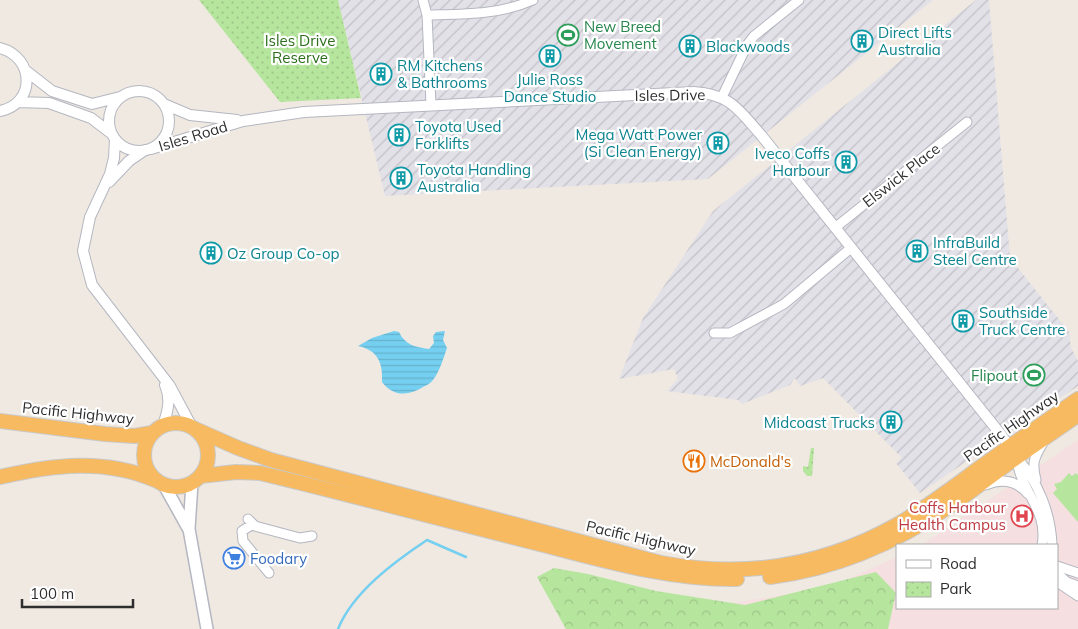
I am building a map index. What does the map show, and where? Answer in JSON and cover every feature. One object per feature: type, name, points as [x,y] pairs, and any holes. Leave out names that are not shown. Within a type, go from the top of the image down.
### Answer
[{"type":"highway","name":"Pacific Highway","points":[[196,479],[236,472],[260,473],[568,551],[668,574],[708,580],[752,579],[790,575],[834,564],[872,549],[905,532],[966,495],[1013,452],[1078,399]]},
{"type":"highway","name":"Pacific Highway","points":[[194,428],[238,448],[271,460],[661,563],[691,568],[752,570],[793,564],[826,556],[862,542],[915,514],[1013,452],[1045,438],[1078,415]]},
{"type":"highway","name":"Pacific Highway","points":[[0,421],[135,436],[158,429]]},
{"type":"highway","points":[[0,477],[52,466],[85,465],[140,473],[161,483],[173,487],[182,486],[196,479],[206,467],[208,456],[207,445],[202,435],[184,423],[174,422],[158,429],[146,442],[145,464],[150,474],[161,483]]},
{"type":"main road","points":[[196,479],[189,529],[208,629]]},
{"type":"main road","points":[[161,483],[189,529]]},
{"type":"street","points":[[423,0],[427,15],[431,105]]},
{"type":"street","points":[[427,15],[480,13],[514,8],[533,0]]},
{"type":"street","points":[[722,97],[747,45],[754,36],[799,0]]},
{"type":"street","points":[[0,48],[16,55],[25,70],[52,92],[92,104],[120,97],[131,92],[144,91],[155,95],[164,104],[168,114],[169,126],[160,142],[122,167],[103,188]]},
{"type":"street","points":[[0,111],[18,102],[26,87],[25,70]]},
{"type":"street","name":"Isles Drive","points":[[243,121],[304,112],[431,105],[694,92],[722,97],[742,114],[836,227],[1013,452]]},
{"type":"street","points":[[120,97],[110,112],[109,123],[113,136],[114,158],[90,217],[84,251],[92,285],[175,394],[194,428]]},
{"type":"street","points":[[18,102],[49,102],[91,118],[128,149],[148,149]]},
{"type":"street","name":"Isles Road","points":[[164,104],[190,115],[243,121]]},
{"type":"street","name":"Isles Road","points":[[148,149],[243,121]]},
{"type":"street","name":"Elswick Place","points":[[836,227],[967,122]]},
{"type":"street","points":[[714,333],[730,333],[784,304],[852,248]]},
{"type":"street","points":[[158,429],[169,406],[168,396],[161,375]]},
{"type":"street","points":[[1045,438],[1033,464],[1036,496],[1050,524],[1052,544]]},
{"type":"street","points":[[1013,452],[1027,471],[1036,496],[1043,524],[1042,544]]},
{"type":"street","points":[[966,495],[991,483],[1006,480],[1036,496]]},
{"type":"street","points":[[270,573],[244,541],[242,531],[250,522],[255,526],[300,538],[312,536]]},
{"type":"street","points":[[1058,566],[1078,573]]},
{"type":"street","points":[[1058,574],[1067,582],[1078,586]]},
{"type":"street","points":[[1058,583],[1078,596]]},
{"type":"shaded area","points":[[338,0],[933,0],[708,179],[385,196]]},
{"type":"shaded area","points":[[976,0],[989,0],[1010,258],[1069,332],[1071,348],[1078,361],[1078,386],[920,493],[896,463],[902,458],[823,378],[800,386],[795,378],[790,385],[742,404],[738,400],[667,391],[678,379],[674,369],[619,379],[643,318],[713,211]]},
{"type":"shaded area","name":"Coffs Harbour Health Campus","points":[[1078,440],[1078,629],[689,629],[720,605],[830,587],[896,557],[896,609],[1058,609],[1058,544],[923,544]]},
{"type":"green space","name":"Isles Drive Reserve","points":[[199,0],[338,0],[361,98],[280,102]]},
{"type":"green space","points":[[811,448],[814,448],[812,476],[807,476],[803,471],[803,466],[808,467]]},
{"type":"green space","points":[[1069,473],[1072,476],[1076,473],[1078,475],[1078,522],[1053,493],[1057,489],[1054,484],[1061,482]]},
{"type":"green space","points":[[554,568],[588,574],[656,591],[745,605],[876,572],[896,593],[888,629],[566,629],[537,577]]},
{"type":"water","points":[[394,331],[399,332],[404,340],[411,345],[429,349],[434,343],[433,336],[436,332],[445,331],[443,340],[447,348],[438,373],[430,383],[418,390],[401,394],[386,387],[382,382],[378,358],[365,348],[358,346],[372,338]]},
{"type":"waterway","points":[[338,629],[345,615],[364,590],[388,568],[427,540],[466,557]]},
{"type":"place","name":"New Breed Movement","points":[[568,35]]},
{"type":"place","name":"Direct Lifts Australia","points":[[862,41]]},
{"type":"place","name":"Blackwoods","points":[[690,46]]},
{"type":"place","name":"Julie Ross Dance Studio","points":[[550,56]]},
{"type":"place","name":"RM Kitchens & Bathrooms","points":[[381,74]]},
{"type":"place","name":"Toyota Used Forklifts","points":[[399,135]]},
{"type":"place","name":"Mega Watt Power (Si Clean Energy)","points":[[718,143]]},
{"type":"place","name":"Iveco Coffs Harbour","points":[[846,162]]},
{"type":"place","name":"Toyota Handling Australia","points":[[401,178]]},
{"type":"place","name":"InfraBuild Steel Centre","points":[[917,251]]},
{"type":"place","name":"Oz Group Co-op","points":[[211,253]]},
{"type":"place","name":"Southside Truck Centre","points":[[963,321]]},
{"type":"place","name":"Flipout","points":[[1034,375]]},
{"type":"place","name":"Midcoast Trucks","points":[[891,422]]},
{"type":"place","name":"McDonald's","points":[[694,461]]},
{"type":"place","name":"Coffs Harbour Health Campus","points":[[1022,516]]},
{"type":"place","name":"Foodary","points":[[234,558]]}]
